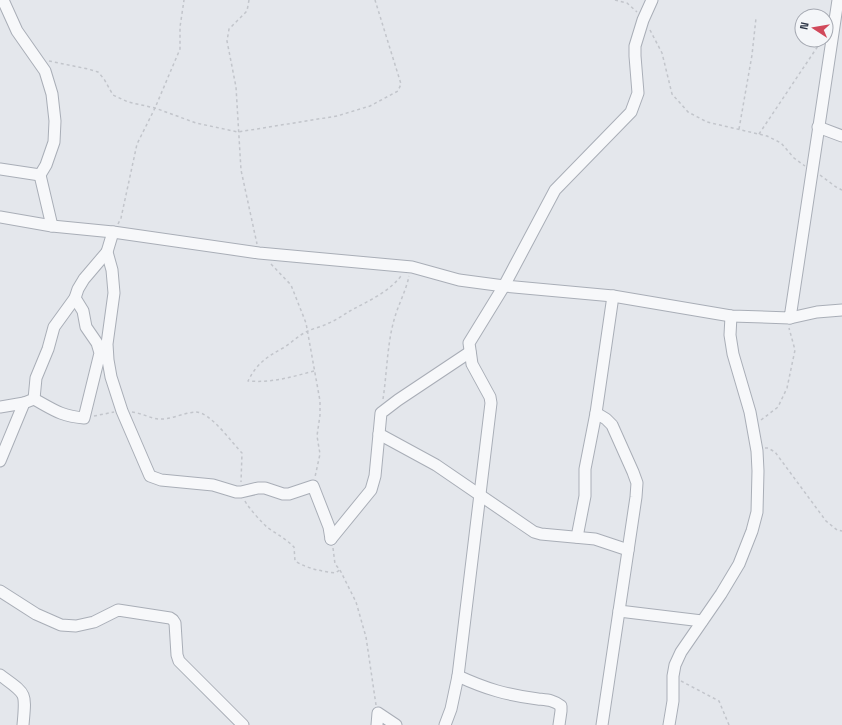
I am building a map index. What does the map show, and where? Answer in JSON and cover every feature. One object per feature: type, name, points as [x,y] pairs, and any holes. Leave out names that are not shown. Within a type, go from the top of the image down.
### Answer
[{"type":"street","points":[[445,725],[451,709],[458,676],[491,403],[490,397],[472,364],[469,343],[504,286],[555,190],[631,112],[638,93],[635,46],[643,20],[652,0]]},
{"type":"street","points":[[790,318],[838,0]]},
{"type":"street","points":[[8,3],[17,31],[45,71],[52,94],[55,121],[54,142],[46,165],[40,175],[52,226]]},
{"type":"street","points":[[818,126],[842,136]]},
{"type":"street","points":[[0,168],[40,175]]},
{"type":"street","points":[[0,217],[52,226],[113,232],[259,253],[407,266],[459,280],[504,286],[613,296],[731,316],[790,318],[817,312],[842,310]]},
{"type":"street","points":[[0,460],[29,401],[39,368],[48,349],[54,327],[75,298],[84,279],[107,252],[113,232]]},
{"type":"street","points":[[107,252],[112,270],[114,293],[107,344],[111,377],[122,411],[150,476],[161,480],[213,485],[241,492],[258,488],[289,494],[313,486],[322,508],[331,539]]},
{"type":"street","points":[[577,537],[584,496],[585,469],[596,413],[613,296]]},
{"type":"street","points":[[0,407],[29,401],[70,417],[84,418],[100,353],[97,343],[86,327],[83,311],[75,298]]},
{"type":"street","points":[[669,725],[673,701],[673,676],[675,664],[681,652],[721,594],[739,564],[752,531],[757,512],[757,451],[753,426],[733,354],[730,335],[731,316]]},
{"type":"street","points":[[331,539],[371,490],[375,476],[381,413],[470,352]]},
{"type":"street","points":[[596,413],[612,425],[637,483],[602,725]]},
{"type":"street","points":[[379,434],[422,456],[534,532],[602,540],[628,550]]},
{"type":"street","points":[[0,591],[36,614],[61,624],[76,626],[94,622],[118,610],[170,618],[175,623],[177,655],[179,661],[243,725]]},
{"type":"street","points":[[619,611],[702,621]]},
{"type":"street","points":[[0,675],[22,691],[25,697],[23,725]]},
{"type":"street","points":[[458,676],[480,686],[496,691],[554,701],[561,706],[559,725]]},
{"type":"street","points":[[377,725],[378,713],[396,725]]},
{"type":"path","points":[[113,232],[121,218],[137,144],[155,108],[180,49],[180,27],[184,0]]},
{"type":"path","points":[[249,0],[247,11],[229,29],[227,41],[236,87],[241,170],[259,253]]},
{"type":"path","points":[[36,58],[98,72],[104,79],[113,95],[128,102],[155,108],[196,123],[238,132],[338,116],[370,106],[398,91],[401,84],[375,0]]},
{"type":"path","points":[[615,0],[626,3],[638,13],[654,36],[662,53],[672,94],[688,112],[707,122],[767,136],[781,143],[794,158],[842,190]]},
{"type":"path","points":[[739,130],[752,55],[756,18]]},
{"type":"path","points":[[759,134],[817,48]]},
{"type":"path","points":[[270,262],[291,285],[308,331],[320,401],[317,436],[320,454],[313,486]]},
{"type":"path","points":[[314,371],[283,379],[260,382],[248,380],[260,363],[268,356],[284,347],[298,336],[330,323],[369,302],[382,293],[400,276],[407,266]]},
{"type":"path","points":[[381,413],[390,340],[394,320],[406,291],[407,266]]},
{"type":"path","points":[[753,426],[778,407],[787,388],[795,350],[788,327],[790,318]]},
{"type":"path","points":[[84,418],[122,411],[142,414],[159,419],[195,412],[203,414],[215,422],[242,453],[241,492],[248,507],[267,527],[287,539],[294,547],[295,561],[303,566],[324,571],[335,573],[340,570]]},
{"type":"path","points":[[757,451],[768,448],[775,452],[826,521],[837,530],[842,531]]},
{"type":"path","points":[[331,539],[335,564],[340,570],[356,602],[366,637],[378,713]]},
{"type":"path","points":[[673,676],[719,701],[729,725]]}]
